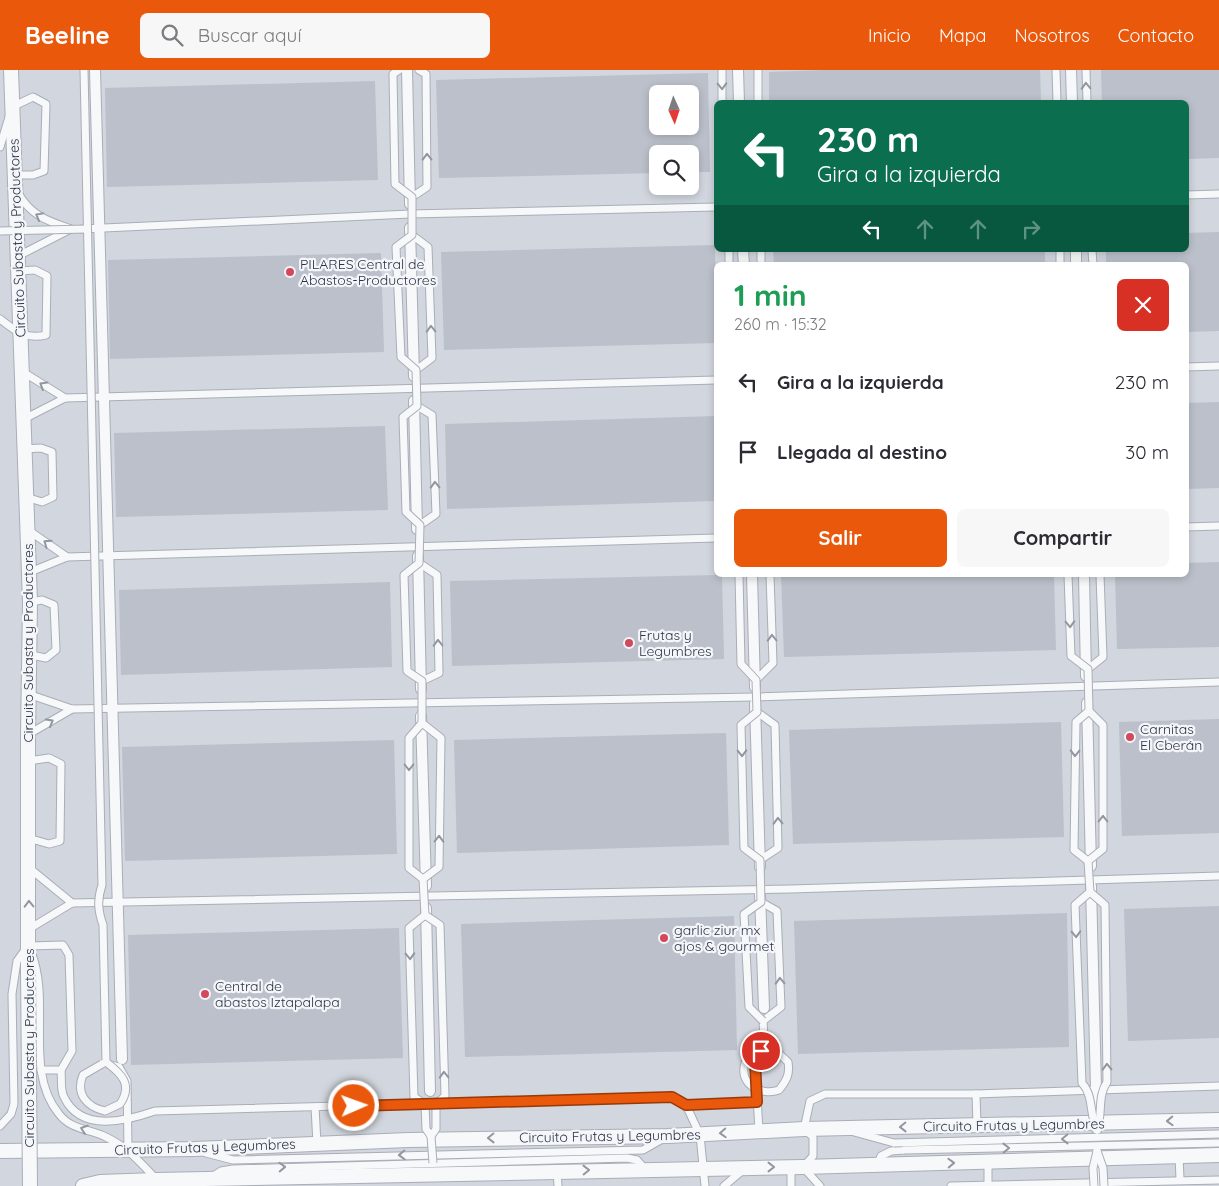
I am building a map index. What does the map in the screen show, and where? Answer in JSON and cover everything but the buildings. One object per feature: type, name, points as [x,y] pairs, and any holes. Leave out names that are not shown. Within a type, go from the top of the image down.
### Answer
[{"type":"street","name":"Circuito Subasta y Productores","points":[[12,70],[24,449],[30,572],[28,694],[30,1186]]},
{"type":"street","points":[[94,70],[122,1058]]},
{"type":"street","points":[[406,70],[430,1092]]},
{"type":"street","points":[[738,70],[739,100]]},
{"type":"street","points":[[1071,70],[1072,100]]},
{"type":"street","points":[[752,577],[764,1008]]},
{"type":"street","points":[[1084,577],[1098,1185]]},
{"type":"street","name":"Circuito Frutas y Legumbres","points":[[0,1151],[194,1149],[447,1139],[668,1136],[804,1129],[977,1126],[1097,1141],[1219,1120]]},
{"type":"street","points":[[83,1186],[100,1182],[157,1183],[210,1178],[988,1162],[1097,1141],[1178,1156],[1219,1155]]},
{"type":"lane","points":[[84,70],[102,885],[98,896],[98,911],[103,926],[106,1062],[120,1073],[125,1080],[127,1090],[120,1104],[105,1110],[88,1104],[84,1100],[80,1087],[83,1075],[102,1064],[114,1064],[124,1073],[127,1081],[128,1149]]},
{"type":"lane","points":[[399,70],[393,74],[395,184],[412,197]]},
{"type":"lane","points":[[412,197],[427,187],[426,74],[419,70]]},
{"type":"lane","points":[[722,70],[722,100]]},
{"type":"lane","points":[[758,70],[758,100]]},
{"type":"lane","points":[[1056,70],[1057,100]]},
{"type":"lane","points":[[1086,70],[1087,100]]},
{"type":"lane","points":[[0,147],[13,105],[33,97],[46,104],[44,171],[33,175],[16,175]]},
{"type":"lane","points":[[16,190],[25,205],[34,214],[72,229]]},
{"type":"lane","points":[[1189,195],[1219,194]]},
{"type":"lane","points":[[412,197],[412,235]]},
{"type":"lane","points":[[18,256],[72,229],[99,227],[410,214],[714,207]]},
{"type":"lane","points":[[0,231],[87,229]]},
{"type":"lane","points":[[412,235],[396,247],[401,357],[416,370],[417,406]]},
{"type":"lane","points":[[412,235],[428,247],[432,339],[432,358],[416,370]]},
{"type":"lane","points":[[0,319],[20,334],[36,338],[46,335],[47,276],[35,270],[19,271]]},
{"type":"lane","points":[[1189,367],[1219,366]]},
{"type":"lane","points":[[22,372],[65,398]]},
{"type":"lane","points":[[24,418],[65,398],[714,380]]},
{"type":"lane","points":[[417,406],[404,417],[406,512],[420,525],[419,563],[404,575],[407,671],[422,682]]},
{"type":"lane","points":[[417,406],[432,415],[436,514],[420,525]]},
{"type":"lane","points":[[24,449],[41,448],[52,452],[53,497],[42,502],[26,497]]},
{"type":"lane","points":[[1189,527],[1219,526]]},
{"type":"lane","points":[[27,530],[67,557]]},
{"type":"lane","points":[[30,572],[67,557],[714,538]]},
{"type":"lane","points":[[419,563],[437,575],[439,673],[422,682]]},
{"type":"lane","points":[[739,577],[741,664],[756,680],[757,712]]},
{"type":"lane","points":[[756,680],[772,663],[770,577]]},
{"type":"lane","points":[[1068,577],[1071,656],[1088,669],[1090,711],[1103,725],[1103,849],[1088,861]]},
{"type":"lane","points":[[1088,669],[1103,657],[1100,577]]},
{"type":"lane","points":[[30,602],[42,600],[54,605],[56,650],[46,658],[30,655]]},
{"type":"lane","points":[[422,682],[422,723],[409,738],[408,868],[423,879]]},
{"type":"lane","points":[[28,694],[72,710],[755,697],[1219,682]]},
{"type":"lane","points":[[28,735],[72,710]]},
{"type":"lane","points":[[1090,711],[1076,722],[1074,850],[1088,861],[1090,892],[1105,905],[1107,1082],[1101,1092],[1101,1118],[1097,1141]]},
{"type":"lane","points":[[757,712],[741,725],[744,848],[760,860]]},
{"type":"lane","points":[[757,712],[775,725],[778,848],[760,860]]},
{"type":"lane","points":[[422,723],[441,738],[439,867],[423,879]]},
{"type":"lane","points":[[28,762],[49,758],[60,764],[60,841],[49,844],[28,838]]},
{"type":"lane","points":[[760,860],[761,902]]},
{"type":"lane","points":[[28,867],[72,903]]},
{"type":"lane","points":[[29,929],[72,903],[426,898],[1219,876]]},
{"type":"lane","points":[[423,879],[425,915]]},
{"type":"lane","points":[[1090,892],[1075,905],[1082,1083],[1090,1091],[1091,1118],[1097,1141]]},
{"type":"lane","points":[[758,1131],[757,1102],[755,1061],[761,1051],[773,1048],[788,1062],[790,1072],[787,1081],[779,1090],[762,1092],[753,1088],[744,1073],[745,1063],[764,1038],[763,1021],[749,1007],[744,914],[761,902]]},
{"type":"lane","points":[[761,902],[777,911],[781,1007],[763,1021]]},
{"type":"lane","points":[[425,915],[440,925],[445,1096],[436,1104],[436,1130],[431,1136]]},
{"type":"lane","points":[[425,915],[409,928],[414,1096],[425,1104],[426,1129],[431,1136],[433,1163]]},
{"type":"lane","points":[[0,1126],[11,1114],[14,1104],[12,994],[17,961],[29,946],[63,945],[69,955],[72,1051],[62,1070],[63,1096],[74,1111],[87,1118],[103,1122],[127,1121],[155,1112],[315,1107],[672,1097],[686,1105],[757,1102]]},
{"type":"lane","points":[[29,946],[38,969],[41,1070],[46,1096],[60,1115],[70,1124],[105,1136],[128,1149],[157,1183]]},
{"type":"lane","points":[[41,1070],[62,1070]]},
{"type":"lane","points":[[791,1186],[797,1167],[813,1156],[813,1137],[804,1129],[810,1101],[825,1094],[976,1094],[1219,1086]]},
{"type":"lane","points":[[976,1094],[977,1126]]},
{"type":"lane","points":[[686,1105],[700,1135],[705,1168],[705,1186]]},
{"type":"lane","points":[[315,1107],[317,1144]]},
{"type":"lane","points":[[841,1128],[894,1143],[1097,1141],[1219,1143]]},
{"type":"lane","points":[[877,1165],[881,1156],[891,1151],[1219,1134]]},
{"type":"lane","points":[[194,1149],[232,1160],[643,1150],[668,1136]]},
{"type":"lane","points":[[1178,1156],[1180,1179]]},
{"type":"lane","points":[[210,1178],[221,1171],[233,1169],[628,1158],[637,1160],[646,1169]]},
{"type":"lane","points":[[988,1162],[988,1184]]},
{"type":"lane","points":[[797,1167],[820,1186]]},
{"type":"lane","points":[[724,1186],[746,1168]]},
{"type":"lane","points":[[557,1171],[558,1186]]},
{"type":"lane","points":[[951,1186],[988,1184],[1098,1185],[1180,1179],[1219,1180]]},
{"type":"shaded area","name":"Frutas y Legumbres","points":[[0,70],[1219,70],[1219,1186],[0,1186]]},
{"type":"place","name":"PILARES Central de Abastos-Productores","points":[[290,272]]},
{"type":"place","name":"Frutas y Legumbres","points":[[629,643]]},
{"type":"place","name":"Carnitas El Cberán","points":[[1130,737]]},
{"type":"place","name":"garlic ziur mx ajos & gourmet","points":[[664,938]]},
{"type":"place","name":"Central de abastos Iztapalapa","points":[[205,994]]},
{"type":"route","points":[[354,1106],[672,1097],[686,1105],[757,1102],[755,1061],[761,1051]]}]
